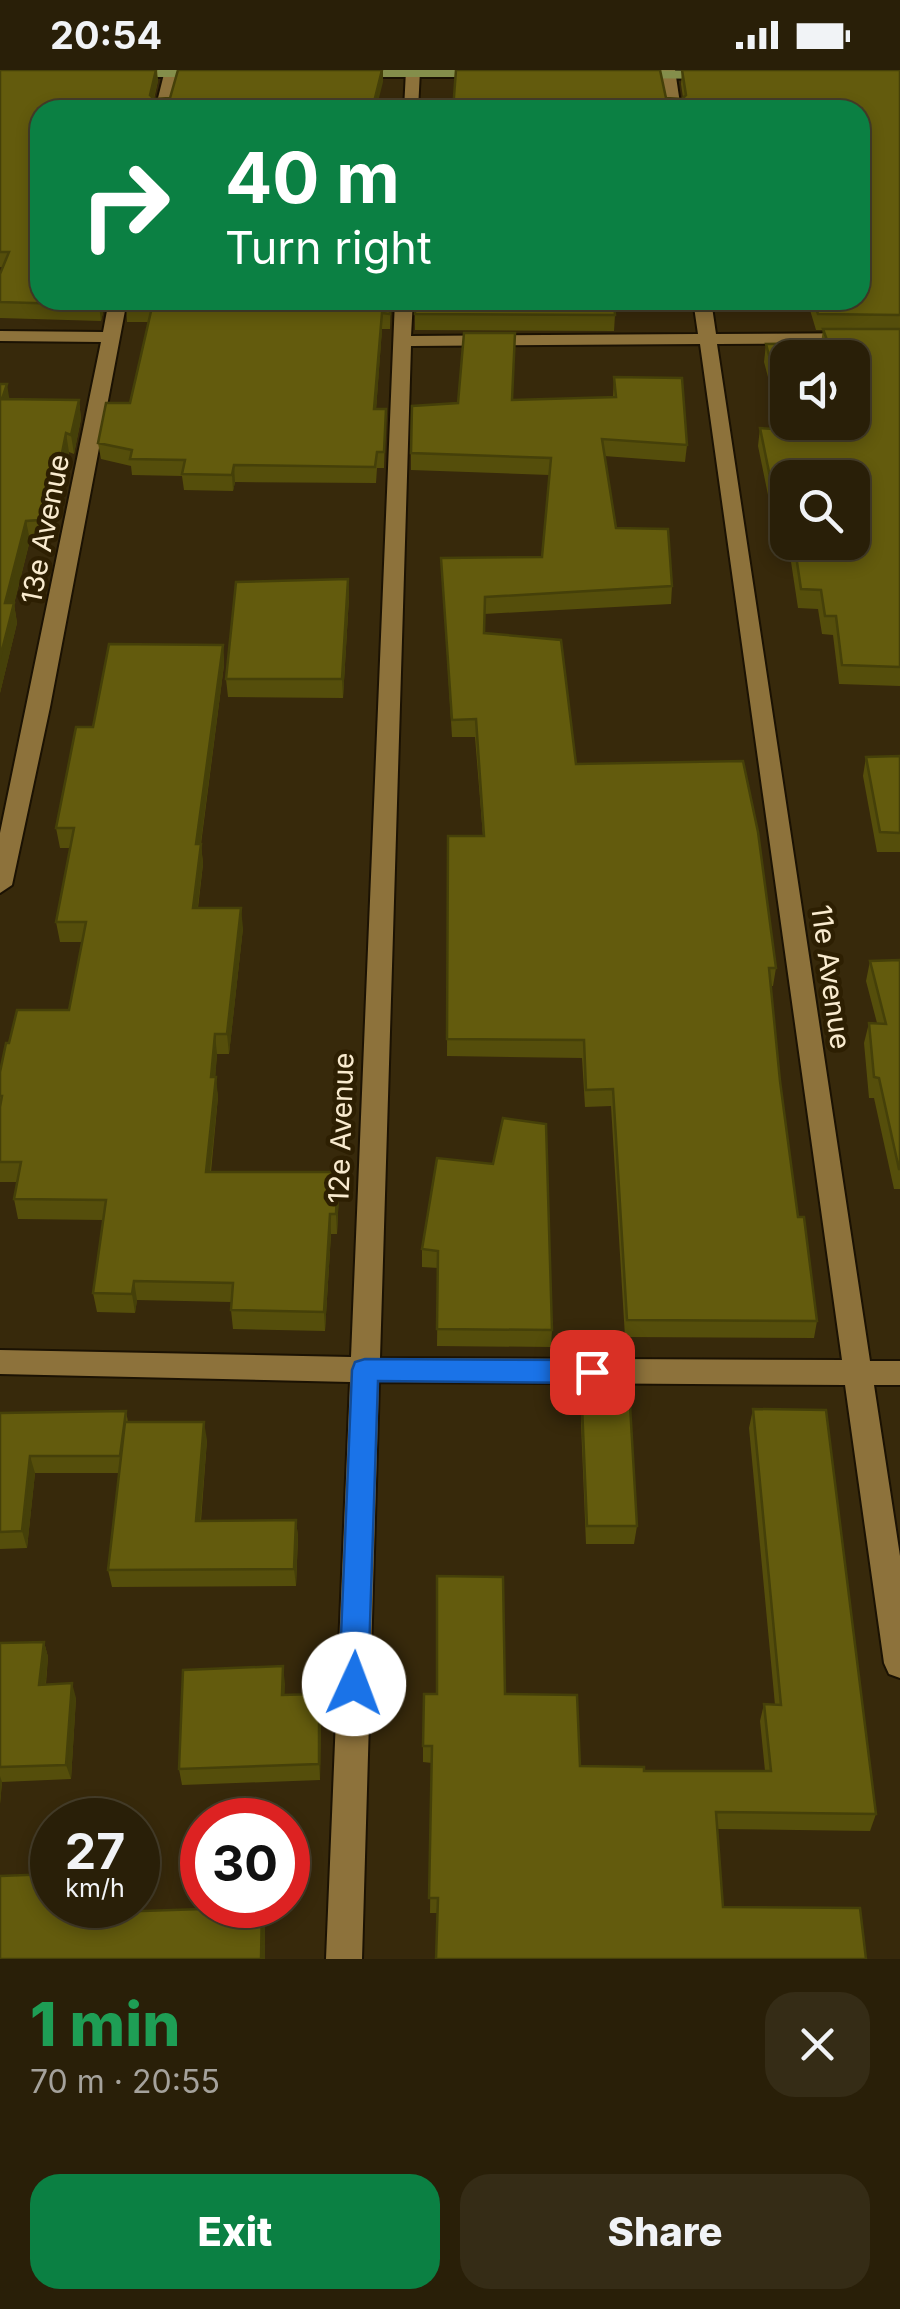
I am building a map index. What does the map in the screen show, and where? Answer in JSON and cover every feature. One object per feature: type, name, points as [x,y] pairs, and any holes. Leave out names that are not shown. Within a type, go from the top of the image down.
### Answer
[{"type":"street","points":[[412,100],[413,71]]},
{"type":"street","points":[[164,100],[171,72]]},
{"type":"street","points":[[668,72],[672,100]]},
{"type":"street","points":[[114,73],[226,73]]},
{"type":"street","points":[[338,73],[511,73]]},
{"type":"street","points":[[609,74],[726,75]]},
{"type":"street","name":"13e Avenue","points":[[0,884],[39,707],[116,310]]},
{"type":"street","name":"12e Avenue","points":[[344,1959],[404,310]]},
{"type":"street","name":"11e Avenue","points":[[704,310],[900,1664]]},
{"type":"street","points":[[0,336],[110,337]]},
{"type":"street","points":[[402,340],[900,338]]},
{"type":"street","points":[[0,1362],[365,1370],[900,1373]]},
{"type":"building","points":[[0,70],[156,70],[150,95],[154,99],[170,98],[178,70],[382,70],[374,100],[30,100],[30,303],[0,302],[0,274],[9,252],[0,252]]},
{"type":"building","points":[[456,70],[660,70],[666,98],[682,99],[686,95],[682,70],[900,70],[900,315],[818,314],[817,310],[870,310],[870,100],[454,100]]},
{"type":"building","points":[[151,310],[390,310],[390,314],[382,313],[374,409],[386,409],[384,452],[377,452],[375,467],[234,465],[232,475],[182,474],[185,460],[130,459],[132,450],[98,443],[106,403],[130,403]]},
{"type":"building","points":[[415,310],[615,310],[615,315],[415,314]]},
{"type":"building","points":[[823,329],[900,329],[900,667],[842,665],[836,616],[825,616],[821,590],[801,589],[797,560],[870,560],[870,460],[770,460],[770,477],[760,428],[770,429],[770,440],[870,440],[870,340],[827,340]]},
{"type":"building","points":[[464,333],[515,333],[512,400],[616,397],[614,377],[682,378],[687,445],[602,439],[616,528],[668,529],[672,586],[485,597],[484,633],[561,640],[576,764],[743,761],[758,832],[776,968],[769,968],[780,1081],[817,1321],[627,1320],[613,1089],[586,1090],[584,1040],[447,1039],[448,836],[484,836],[476,719],[452,720],[441,558],[542,557],[551,458],[411,453],[412,406],[458,403]]},
{"type":"building","points":[[0,384],[7,384],[2,399],[79,400],[71,435],[66,433],[39,520],[26,521],[5,603],[14,603],[0,658]]},
{"type":"building","points":[[348,579],[342,679],[226,679],[236,582]]},
{"type":"building","points":[[109,644],[223,645],[196,844],[201,844],[193,908],[241,908],[227,1034],[215,1034],[211,1077],[216,1077],[206,1172],[338,1172],[336,1214],[330,1214],[324,1312],[231,1310],[233,1283],[134,1281],[132,1294],[93,1293],[106,1200],[14,1199],[21,1162],[0,1162],[0,1072],[17,1010],[69,1010],[86,922],[56,922],[74,828],[56,828],[76,727],[93,727]]},
{"type":"building","points":[[900,756],[900,833],[880,832],[866,757]]},
{"type":"building","points":[[900,960],[899,1169],[879,1078],[874,1077],[869,1023],[886,1024],[870,961]]},
{"type":"building","points":[[503,1118],[546,1124],[552,1330],[437,1329],[438,1251],[422,1249],[437,1158],[493,1164]]},
{"type":"building","points":[[582,1405],[630,1405],[637,1526],[587,1526]]},
{"type":"building","points":[[753,1409],[826,1410],[876,1814],[716,1812],[723,1907],[860,1908],[866,1959],[436,1959],[438,1898],[429,1898],[432,1746],[423,1746],[424,1694],[437,1694],[437,1576],[503,1577],[505,1694],[577,1695],[580,1766],[644,1767],[644,1771],[771,1771],[764,1704],[781,1705]]},
{"type":"building","points":[[126,1411],[120,1456],[30,1456],[22,1531],[0,1532],[0,1413]]},
{"type":"building","points":[[125,1422],[204,1422],[196,1521],[296,1520],[294,1569],[108,1570]]},
{"type":"building","points":[[44,1642],[39,1685],[72,1683],[66,1765],[0,1767],[0,1643]]},
{"type":"building","points":[[283,1666],[282,1695],[319,1694],[319,1764],[179,1769],[183,1670]]},
{"type":"building","points":[[30,1875],[30,1928],[160,1928],[160,1910],[180,1910],[180,1928],[262,1928],[261,1959],[0,1959],[0,1876]]},
{"type":"route","points":[[354,1684],[365,1370],[592,1372]]}]
